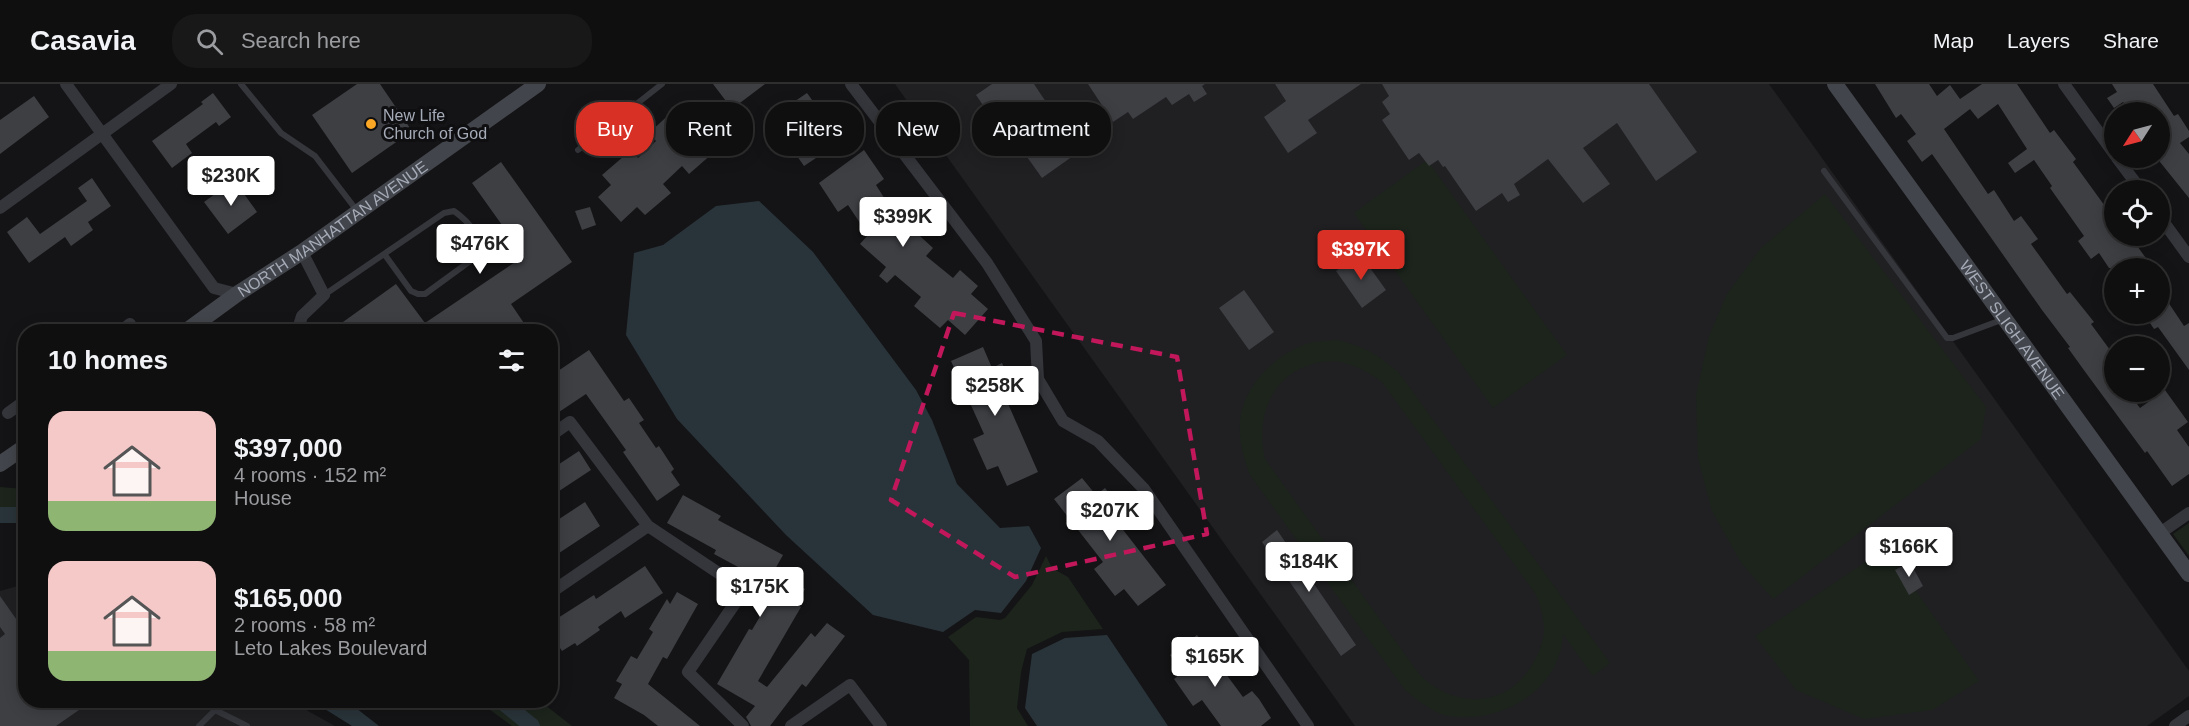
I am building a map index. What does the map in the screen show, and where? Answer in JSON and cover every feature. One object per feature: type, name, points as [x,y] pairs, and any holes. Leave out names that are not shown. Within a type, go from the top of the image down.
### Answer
[{"type":"main road","name":"NORTH MANHATTAN AVENUE","points":[[196,324],[358,213],[538,84]]},
{"type":"main road","name":"WEST SLIGH AVENUE","points":[[1835,84],[2189,574]]},
{"type":"main road","points":[[0,464],[18,452]]},
{"type":"street","points":[[66,84],[214,288],[237,294]]},
{"type":"street","points":[[0,208],[171,84]]},
{"type":"street","points":[[851,84],[993,273],[1036,341],[1038,379],[1063,421],[1098,441],[1144,489],[1308,726]]},
{"type":"street","points":[[2064,84],[2104,139]]},
{"type":"street","points":[[2170,231],[2189,257]]},
{"type":"street","points":[[300,324],[302,316],[324,295],[302,252]]},
{"type":"street","points":[[8,412],[18,405]]},
{"type":"street","points":[[558,430],[570,422],[648,526],[744,590],[688,672],[743,726]]},
{"type":"street","points":[[2160,533],[2189,513]]},
{"type":"street","points":[[558,588],[648,526]]},
{"type":"street","points":[[791,726],[850,685],[881,726]]},
{"type":"street","points":[[2175,726],[2189,716]]},
{"type":"lane","points":[[241,84],[281,134],[315,156],[358,213]]},
{"type":"lane","points":[[639,102],[662,84]]},
{"type":"lane","points":[[1824,171],[1947,338],[1953,338],[2005,319]]},
{"type":"lane","points":[[324,295],[444,213],[454,211],[463,218],[478,237],[480,248],[477,256],[425,294],[411,291],[385,255]]},
{"type":"lane","points":[[199,726],[215,710],[247,726]]},
{"type":"highlighted area","points":[[954,313],[1177,357],[1207,534],[1015,577],[891,500]]},
{"type":"shaded area","points":[[895,84],[1769,84],[2189,671],[2189,696],[2147,726],[1355,726],[947,156],[960,156],[960,102],[908,102]]},
{"type":"shaded area","points":[[1427,160],[1567,355],[1493,408],[1354,213]]},
{"type":"shaded area","points":[[1825,194],[1986,407],[1981,439],[1773,599],[1742,564],[1712,511],[1698,458],[1696,396],[1709,336],[1727,294],[1761,248]]},
{"type":"shaded area","points":[[759,201],[813,252],[916,390],[932,420],[957,484],[1000,528],[1029,526],[1041,548],[1026,581],[1001,613],[975,610],[943,632],[873,615],[786,535],[677,419],[626,335],[634,253],[663,245],[716,206]]},
{"type":"shaded area","points":[[1337,340],[1371,352],[1399,373],[1610,663],[1593,676],[1563,634],[1559,654],[1551,672],[1539,688],[1523,700],[1486,715],[1465,717],[1444,715],[1405,690],[1250,475],[1242,450],[1240,419],[1250,390],[1259,378],[1270,366],[1295,349],[1309,343]],"holes":[[[1318,362],[1343,363],[1360,369],[1382,382],[1535,593],[1543,619],[1544,634],[1541,645],[1530,668],[1519,682],[1506,691],[1491,697],[1461,698],[1446,693],[1419,674],[1265,459],[1263,444],[1265,415],[1276,389],[1298,370]]]},
{"type":"shaded area","points":[[0,487],[18,488],[18,521],[0,519]]},
{"type":"shaded area","points":[[2189,523],[2189,556],[2173,534]]},
{"type":"shaded area","points":[[1879,553],[1893,558],[1979,681],[1932,710],[1864,719],[1796,690],[1755,636]]},
{"type":"shaded area","points":[[1046,556],[1052,568],[1068,577],[1103,629],[1062,632],[1027,649],[1021,672],[1017,708],[1028,726],[970,726],[969,660],[948,637],[976,617],[1000,620],[1005,618],[1032,585]]},
{"type":"shaded area","points":[[18,586],[18,708],[303,708],[335,726],[0,726],[0,591]]},
{"type":"shaded area","points":[[1107,635],[1168,726],[1037,726],[1025,708],[1032,654],[1065,638]]},
{"type":"shaded area","points":[[323,708],[356,708],[379,726],[352,726]]},
{"type":"shaded area","points":[[488,708],[549,708],[572,726],[512,726]]},
{"type":"building","points":[[357,84],[380,84],[412,131],[352,173],[312,115]]},
{"type":"building","points":[[713,84],[765,84],[741,102],[727,102]]},
{"type":"building","points":[[992,84],[1034,84],[1046,102],[981,102],[976,95]]},
{"type":"building","points":[[1088,84],[1205,84],[1202,86],[1207,94],[1194,102],[1189,94],[1172,105],[1166,97],[1133,119],[1128,112],[1113,122],[1111,102],[1100,102]]},
{"type":"building","points":[[1275,84],[1361,84],[1308,120],[1317,133],[1288,153],[1264,117],[1286,101]]},
{"type":"building","points":[[1382,84],[1649,84],[1697,152],[1656,181],[1617,123],[1583,148],[1610,184],[1583,203],[1548,159],[1514,184],[1520,195],[1508,202],[1502,193],[1476,211],[1445,166],[1443,167],[1438,160],[1429,166],[1419,153],[1409,160],[1382,120],[1390,114],[1382,102],[1389,96]]},
{"type":"building","points":[[1875,84],[1929,84],[1937,96],[1950,85],[1960,99],[1982,84],[2017,84],[2050,133],[2054,130],[2076,159],[2073,162],[2104,205],[2104,246],[2137,246],[2146,258],[2104,258],[2104,260],[2099,253],[2091,259],[2078,241],[2084,236],[2050,188],[2052,186],[2034,160],[2015,173],[2008,163],[2027,149],[1998,104],[1978,119],[1970,109],[1944,129],[1988,194],[1994,190],[2014,221],[2021,216],[2038,239],[2031,244],[2067,294],[2070,292],[2094,322],[2091,324],[2104,342],[2104,397],[1932,154],[1922,162],[1907,141],[1916,134],[1901,114],[1896,118]]},
{"type":"building","points":[[2112,84],[2153,84],[2165,102],[2110,102],[2107,98],[2117,92]]},
{"type":"building","points":[[213,93],[231,117],[219,126],[216,122],[186,144],[192,153],[172,168],[152,141],[203,104],[201,102]]},
{"type":"building","points":[[807,93],[814,102],[794,102]]},
{"type":"building","points":[[34,96],[49,117],[0,154],[0,120]]},
{"type":"building","points":[[2170,110],[2174,116],[2178,114],[2189,131],[2189,137],[2180,143],[2189,154],[2189,198],[2165,168],[2170,168]]},
{"type":"building","points":[[666,117],[666,156],[710,156],[689,174],[682,166],[663,184],[671,193],[645,215],[637,207],[621,222],[598,197],[611,185],[602,175],[624,156],[638,158],[654,156],[656,141],[654,128]]},
{"type":"building","points":[[864,150],[884,179],[876,185],[888,204],[875,213],[900,233],[908,225],[933,248],[926,256],[953,278],[960,270],[978,286],[971,294],[988,309],[965,335],[948,320],[940,328],[914,306],[921,297],[895,275],[887,283],[879,276],[886,267],[860,244],[868,235],[848,205],[838,212],[819,183],[856,156],[864,156]]},
{"type":"building","points":[[797,156],[819,156],[804,166]]},
{"type":"building","points":[[1026,156],[1073,156],[1042,178]]},
{"type":"building","points":[[501,162],[572,262],[511,304],[525,324],[340,324],[396,284],[425,323],[524,256],[472,183]]},
{"type":"building","points":[[92,178],[111,206],[88,222],[93,230],[71,246],[65,237],[29,263],[7,232],[27,217],[40,234],[87,201],[78,188]]},
{"type":"building","points":[[234,180],[257,212],[228,234],[204,202]]},
{"type":"building","points":[[590,207],[596,225],[582,230],[575,211]]},
{"type":"building","points":[[1360,254],[1386,290],[1362,308],[1336,271]]},
{"type":"building","points":[[1244,290],[1274,332],[1249,350],[1219,308]]},
{"type":"building","points":[[2170,305],[2184,326],[2189,323],[2189,370],[2170,344],[2170,336],[2164,336],[2158,327],[2154,329],[2151,324],[2170,324]]},
{"type":"building","points":[[983,347],[992,368],[1002,363],[1016,395],[1006,399],[1038,472],[1007,486],[998,466],[987,470],[973,439],[984,434],[951,361]]},
{"type":"building","points":[[589,350],[624,401],[629,398],[644,420],[639,423],[656,448],[659,446],[674,469],[671,472],[680,485],[657,501],[623,452],[626,450],[586,394],[558,413],[558,371]]},
{"type":"building","points":[[2170,397],[2188,422],[2177,430],[2189,447],[2189,474],[2172,486],[2147,451],[2145,453],[2108,402],[2136,402],[2140,408],[2148,402],[2170,402]]},
{"type":"building","points":[[579,451],[591,470],[558,492],[558,465]]},
{"type":"building","points":[[1082,478],[1096,495],[1105,488],[1126,516],[1117,522],[1166,585],[1138,606],[1124,589],[1115,596],[1094,569],[1103,562],[1054,499]]},
{"type":"building","points":[[683,495],[721,516],[718,520],[783,555],[774,571],[805,589],[796,604],[801,607],[758,681],[767,687],[811,633],[815,637],[827,623],[845,636],[806,687],[802,684],[770,726],[751,726],[746,717],[755,706],[717,684],[749,629],[752,630],[777,588],[714,554],[716,550],[667,523]]},
{"type":"building","points":[[585,502],[600,526],[558,554],[558,520]]},
{"type":"building","points":[[1277,530],[1356,645],[1341,656],[1262,542]]},
{"type":"building","points":[[1910,562],[1923,586],[1909,595],[1895,570]]},
{"type":"building","points":[[645,566],[663,593],[625,618],[621,611],[577,646],[575,643],[562,651],[558,645],[558,618],[594,595],[596,599]]},
{"type":"building","points":[[677,592],[698,604],[667,659],[663,657],[648,684],[700,726],[658,726],[614,698],[622,684],[616,681],[631,656],[637,659],[653,632],[649,629],[667,599],[670,604]]},
{"type":"building","points":[[0,596],[18,622],[18,708],[78,708],[79,710],[56,726],[0,726],[0,638],[5,634],[0,627]]},
{"type":"building","points":[[1197,635],[1243,697],[1252,691],[1259,699],[1271,718],[1261,726],[1221,726],[1202,700],[1193,706],[1174,679],[1182,673],[1170,655]]},
{"type":"waterway","points":[[0,515],[18,515]]},
{"type":"waterway","points":[[510,708],[532,726]]},
{"type":"place","name":"New Life Church of God","points":[[371,124]]}]
